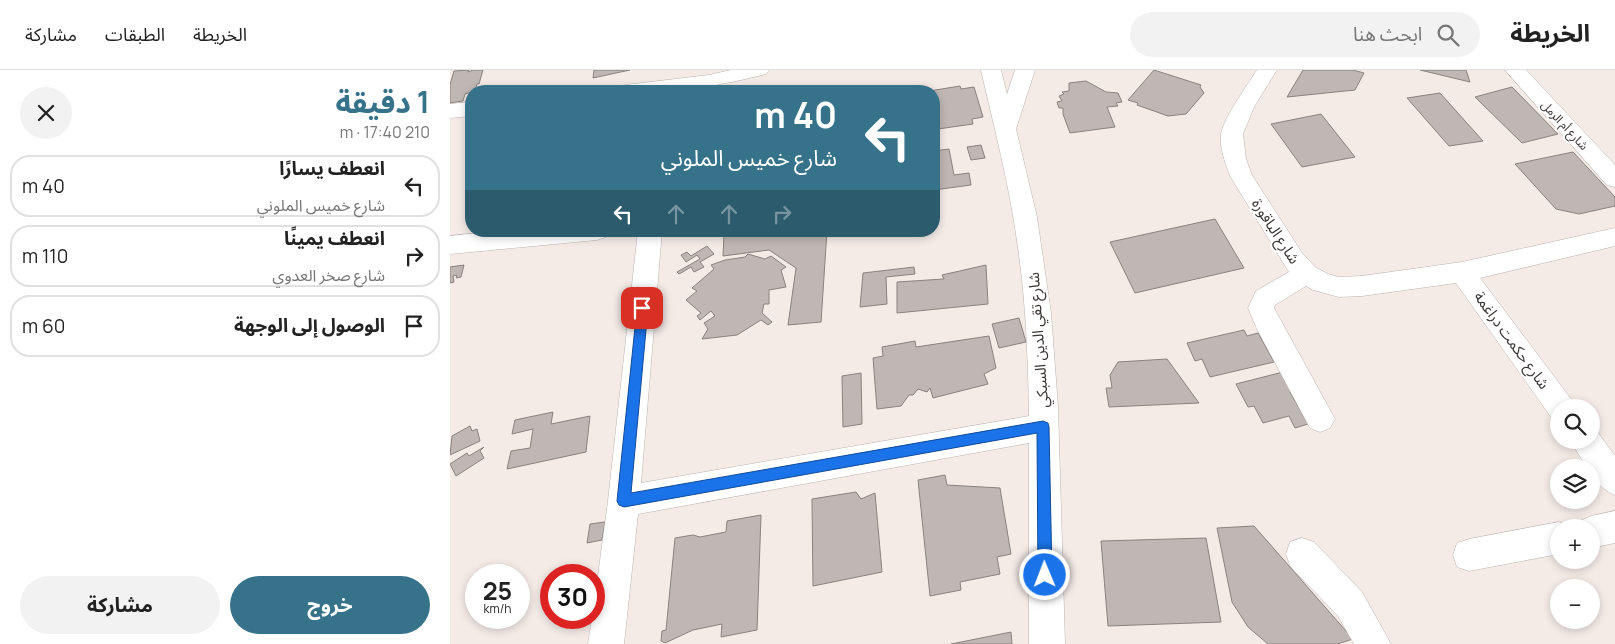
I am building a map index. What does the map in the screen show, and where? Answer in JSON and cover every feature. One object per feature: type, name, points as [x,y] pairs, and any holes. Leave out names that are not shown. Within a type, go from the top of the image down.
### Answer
[{"type":"street","points":[[664,83],[709,81],[759,70]]},
{"type":"street","name":"شارع تقي الدين السبكي","points":[[990,70],[1026,226],[1033,264],[1040,332],[1047,644]]},
{"type":"street","points":[[1005,132],[1025,70]]},
{"type":"street","name":"شارع الباقورة","points":[[1267,70],[1244,107],[1232,134],[1235,159],[1241,176],[1292,260],[1306,274],[1322,283],[1339,287],[1362,286],[1462,272],[1615,237]]},
{"type":"street","name":"شارع أم الرمل","points":[[1515,70],[1615,179]]},
{"type":"street","points":[[450,111],[465,110]]},
{"type":"street","points":[[450,245],[534,237]]},
{"type":"street","points":[[606,644],[624,501],[649,237]]},
{"type":"street","name":"شارع حكمت دراغمة","points":[[1462,272],[1554,399]]},
{"type":"street","points":[[1306,274],[1265,298],[1262,308],[1266,321],[1320,419]]},
{"type":"street","points":[[624,501],[1043,427]]},
{"type":"street","points":[[1592,449],[1615,480]]},
{"type":"street","points":[[1600,530],[1615,527]]},
{"type":"street","points":[[1469,555],[1550,540]]},
{"type":"street","points":[[1302,554],[1350,604],[1373,644]]},
{"type":"building","points":[[483,70],[479,84],[465,85],[463,101],[450,103],[450,85],[454,71]]},
{"type":"building","points":[[594,70],[630,70],[593,78]]},
{"type":"building","points":[[1154,70],[1201,85],[1200,87],[1204,93],[1186,114],[1168,116],[1128,100]]},
{"type":"building","points":[[1303,70],[1353,70],[1364,73],[1355,90],[1287,97]]},
{"type":"building","points":[[1420,70],[1466,70],[1470,82]]},
{"type":"building","points":[[1086,81],[1106,92],[1118,93],[1122,102],[1116,103],[1118,106],[1107,107],[1115,127],[1070,133],[1063,114],[1063,108],[1059,108],[1057,102],[1062,101],[1059,96],[1064,94],[1062,92],[1069,91],[1069,83]]},
{"type":"building","points":[[960,86],[961,89],[974,87],[983,117],[972,119],[973,124],[940,129],[940,89]]},
{"type":"building","points":[[1512,87],[1558,134],[1522,143],[1475,97]]},
{"type":"building","points":[[1440,93],[1483,141],[1449,146],[1407,98]]},
{"type":"building","points":[[1321,114],[1355,157],[1302,167],[1271,124]]},
{"type":"building","points":[[981,145],[985,158],[971,160],[967,147]]},
{"type":"building","points":[[949,149],[954,175],[969,173],[971,185],[940,189],[940,150]]},
{"type":"building","points":[[1573,152],[1615,197],[1615,206],[1579,214],[1556,209],[1515,164]]},
{"type":"building","points":[[1215,219],[1244,268],[1135,293],[1110,242]]},
{"type":"building","points":[[724,237],[827,237],[821,322],[788,325],[796,268],[769,250],[723,256]]},
{"type":"building","points":[[707,246],[714,254],[700,262],[704,267],[694,272],[691,267],[679,274],[677,272],[700,259],[697,255],[686,262],[681,255],[687,252],[691,256]]},
{"type":"building","points":[[748,254],[765,259],[771,256],[786,267],[781,270],[786,287],[769,290],[769,304],[764,304],[762,313],[772,322],[768,325],[761,320],[737,335],[702,339],[708,329],[704,323],[715,316],[711,311],[700,320],[697,316],[701,313],[686,300],[697,291],[692,288],[714,269],[711,265],[725,260],[745,257]]},
{"type":"building","points":[[464,265],[461,277],[456,278],[457,275],[453,276],[454,282],[450,283],[450,267]]},
{"type":"building","points":[[986,265],[988,304],[897,313],[897,282],[944,279],[942,275]]},
{"type":"building","points":[[914,267],[915,274],[886,277],[887,304],[860,307],[863,273]]},
{"type":"building","points":[[1019,318],[1026,342],[999,348],[992,324]]},
{"type":"building","points":[[1244,330],[1247,336],[1258,333],[1274,362],[1210,377],[1202,359],[1195,361],[1187,343]]},
{"type":"building","points":[[989,336],[996,368],[984,374],[988,384],[933,398],[930,388],[927,392],[918,389],[913,395],[909,395],[901,406],[877,409],[873,358],[883,356],[882,347],[915,341],[916,347]]},
{"type":"building","points":[[1167,359],[1199,403],[1109,407],[1106,388],[1112,388],[1110,375],[1118,362]]},
{"type":"building","points":[[1283,372],[1292,389],[1290,392],[1308,424],[1295,428],[1289,416],[1263,423],[1254,406],[1248,407],[1236,384]]},
{"type":"building","points":[[861,373],[862,424],[843,427],[842,376]]},
{"type":"building","points":[[553,412],[551,424],[590,416],[586,452],[507,469],[511,451],[530,448],[533,429],[512,434],[515,420]]},
{"type":"building","points":[[470,426],[472,431],[477,429],[480,441],[450,455],[452,436]]},
{"type":"building","points":[[484,447],[480,451],[484,458],[456,476],[450,464],[467,453],[469,456]]},
{"type":"building","points":[[945,475],[947,485],[1000,488],[1011,554],[997,557],[1000,574],[960,582],[961,590],[930,596],[918,480]]},
{"type":"building","points":[[856,492],[861,499],[875,493],[882,572],[813,586],[812,499]]},
{"type":"building","points":[[761,515],[757,630],[721,637],[722,624],[693,630],[665,643],[661,641],[662,631],[666,630],[675,538],[693,535],[700,537],[726,532],[727,521]]},
{"type":"building","points":[[605,522],[602,540],[587,543],[590,524]]},
{"type":"building","points":[[1254,526],[1353,639],[1337,644],[1268,644],[1248,627],[1232,602],[1217,528]]},
{"type":"building","points":[[1206,538],[1221,622],[1108,626],[1101,541]]},
{"type":"building","points":[[1011,632],[1012,644],[951,644]]},
{"type":"route","points":[[642,308],[624,501],[1043,427],[1045,575]]}]
